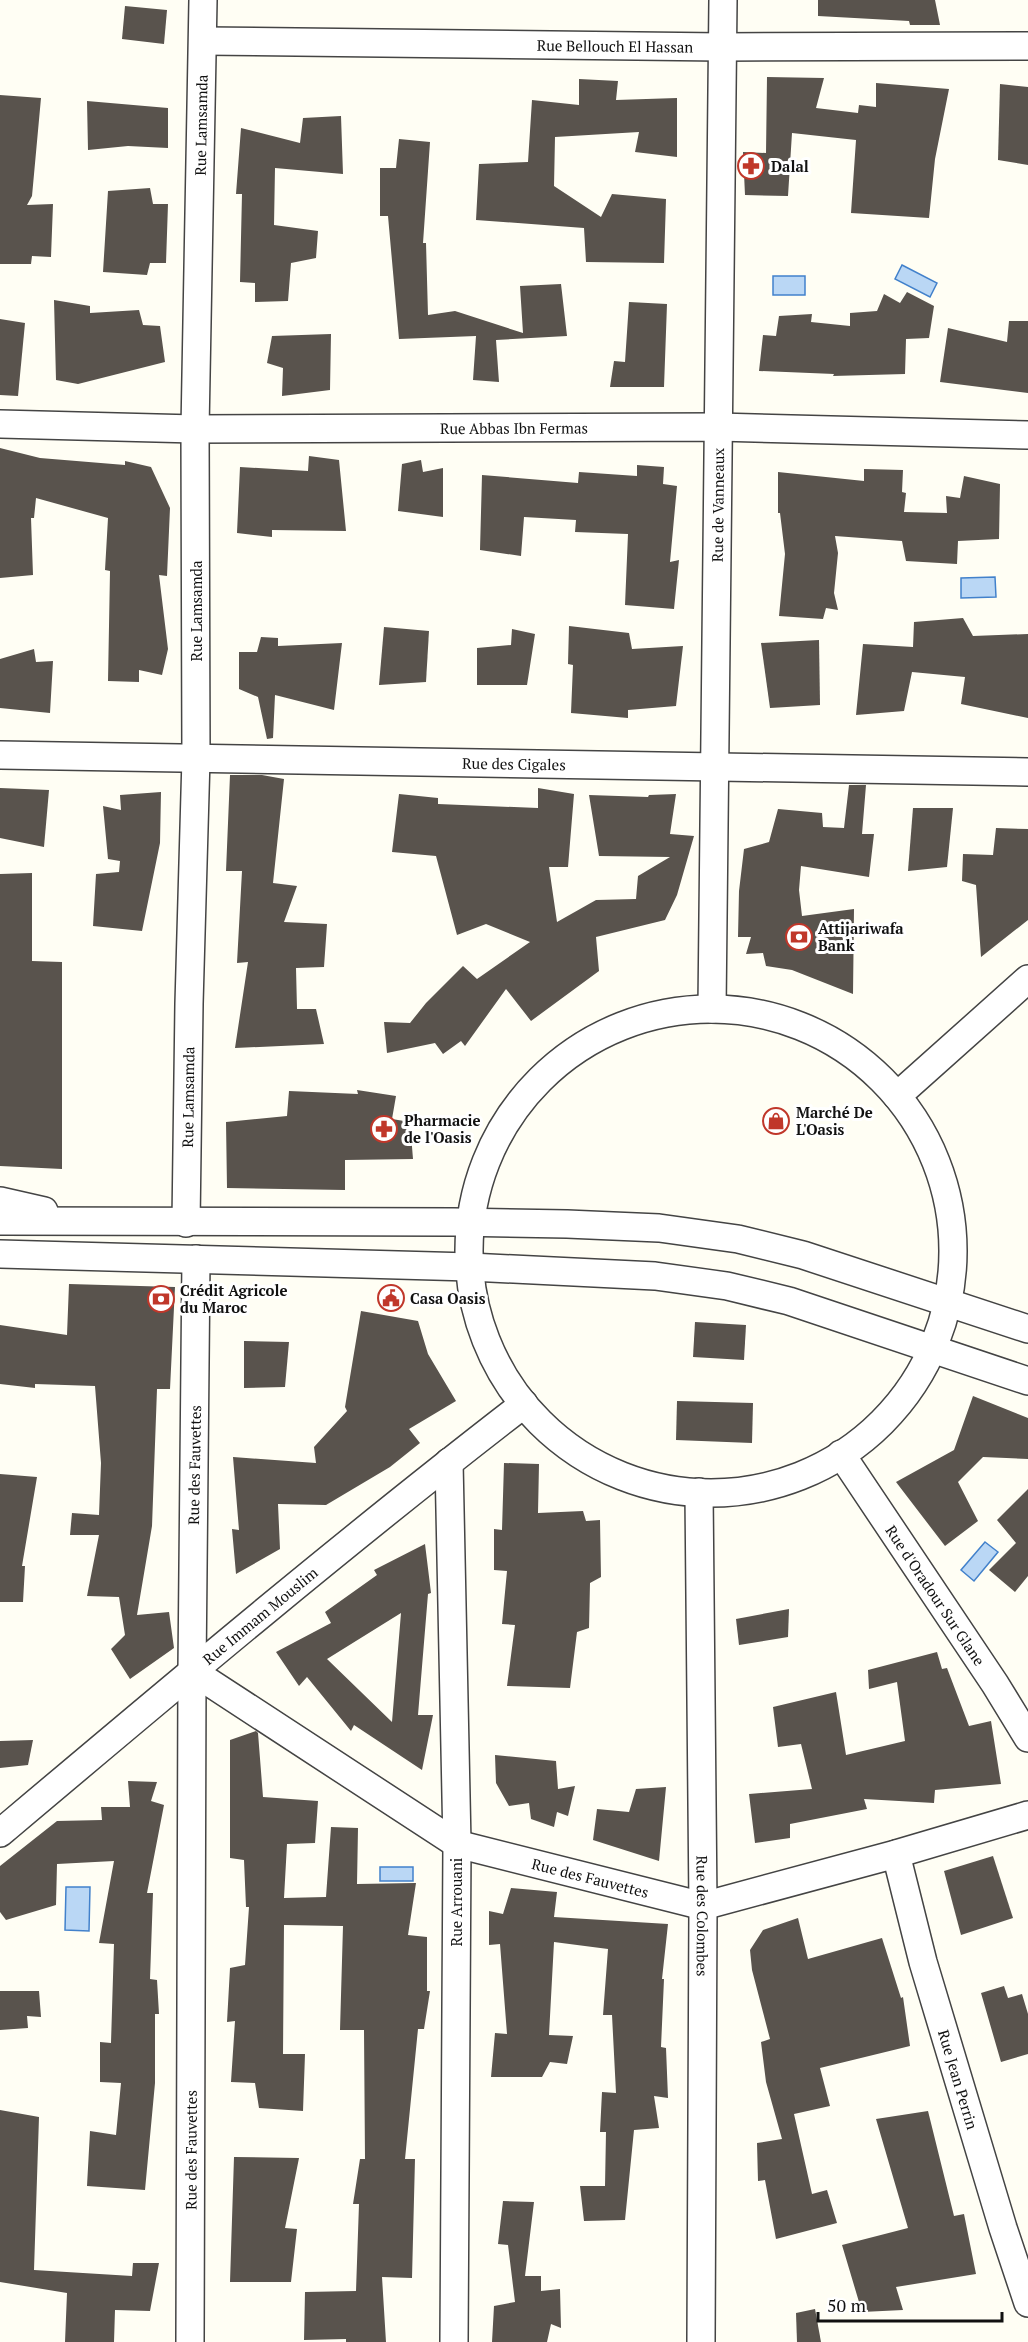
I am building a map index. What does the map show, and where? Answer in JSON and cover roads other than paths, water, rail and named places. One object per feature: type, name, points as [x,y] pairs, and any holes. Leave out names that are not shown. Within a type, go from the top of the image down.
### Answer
[{"type":"street","name":"Rue Lamsamda","points":[[186,1223],[196,758],[195,429],[203,0]]},
{"type":"street","name":"Rue de Vanneaux","points":[[712,1009],[723,0]]},
{"type":"street","name":"Rue Bellouch El Hassan","points":[[204,41],[722,47],[1028,46]]},
{"type":"street","name":"Rue Abbas Ibn Fermas","points":[[0,424],[195,429],[718,427],[1028,435]]},
{"type":"street","name":"Rue des Cigales","points":[[0,755],[1028,772]]},
{"type":"street","points":[[897,1096],[1028,979]]},
{"type":"street","points":[[712,1009],[777,1018],[806,1028],[835,1042],[860,1060],[897,1096],[910,1112],[930,1146],[944,1184],[952,1224],[953,1254],[947,1304],[933,1349],[914,1382],[894,1409],[869,1433],[842,1454],[797,1476],[765,1486],[732,1491],[699,1492],[653,1485],[623,1476],[595,1463],[545,1427],[524,1404],[497,1365],[484,1335],[475,1305],[470,1267],[470,1223],[480,1179],[492,1149],[508,1120],[527,1094],[550,1071],[576,1050],[604,1034],[635,1022],[667,1013],[712,1009]]},
{"type":"street","points":[[0,1201],[89,1222]]},
{"type":"street","points":[[0,1221],[470,1223],[659,1228],[738,1239],[803,1255],[1028,1329]]},
{"type":"street","points":[[0,1254],[470,1267],[655,1276],[727,1286],[789,1301],[1028,1381]]},
{"type":"street","points":[[0,1270],[68,1267],[129,1257]]},
{"type":"street","name":"Rue des Fauvettes","points":[[190,2342],[196,1259]]},
{"type":"street","name":"Rue Immam Mouslim","points":[[0,1833],[192,1671],[449,1462],[524,1404]]},
{"type":"street","name":"Rue d'Oradour Sur Glane","points":[[842,1454],[995,1684],[1028,1738]]},
{"type":"street","name":"Rue Arrouani","points":[[449,1462],[457,1844],[454,2342]]},
{"type":"street","name":"Rue des Colombes","points":[[699,1492],[703,1906],[701,2342]]},
{"type":"street","name":"Rue des Fauvettes","points":[[192,1671],[457,1844],[703,1906],[896,1854],[1028,1815]]},
{"type":"street","name":"Rue Jean Perrin","points":[[896,1854],[923,1962],[1003,2228],[1028,2303]]},
{"type":"water","points":[[902,265],[937,283],[930,297],[895,279]]},
{"type":"water","points":[[773,276],[805,276],[805,295],[773,295]]},
{"type":"water","points":[[995,577],[996,597],[961,598],[961,578]]},
{"type":"water","points":[[985,1542],[998,1552],[974,1581],[961,1570]]},
{"type":"water","points":[[380,1867],[413,1867],[413,1881],[380,1881]]},
{"type":"water","points":[[66,1887],[90,1887],[89,1931],[65,1930]]},
{"type":"place","name":"Dalal","points":[[751,166]]},
{"type":"place","name":"Attijariwafa Bank","points":[[799,937]]},
{"type":"place","name":"Marché De L'Oasis","points":[[776,1121]]},
{"type":"place","name":"Pharmacie de l'Oasis","points":[[384,1129]]},
{"type":"place","name":"Casa Oasis","points":[[391,1298]]},
{"type":"place","name":"Crédit Agricole du Maroc","points":[[161,1299]]}]
